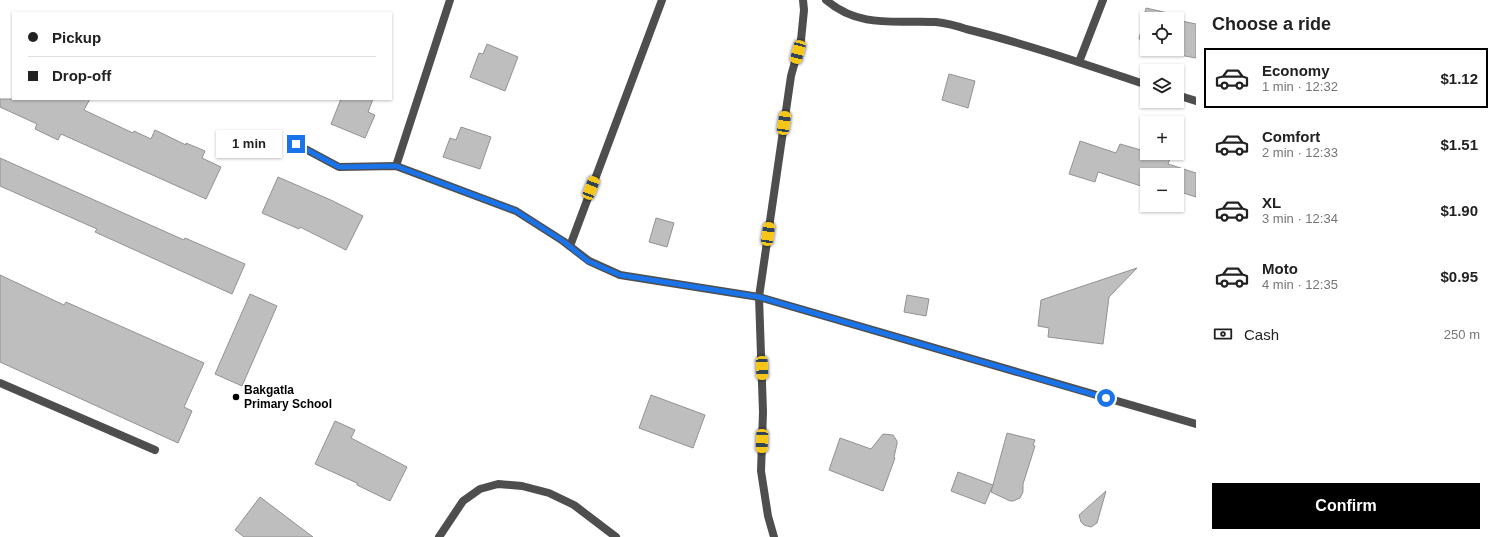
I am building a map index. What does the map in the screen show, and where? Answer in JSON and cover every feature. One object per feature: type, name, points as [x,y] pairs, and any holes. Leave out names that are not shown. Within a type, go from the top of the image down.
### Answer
[{"type":"street","points":[[396,166],[450,0]]},
{"type":"street","points":[[570,246],[662,0]]},
{"type":"street","points":[[774,537],[768,516],[761,471],[763,412],[759,297],[791,76],[801,40],[804,10],[803,0]]},
{"type":"street","points":[[826,0],[833,6],[856,18],[893,23],[938,22],[1079,62],[1140,83]]},
{"type":"street","points":[[1079,62],[1103,0]]},
{"type":"street","points":[[1184,97],[1196,101]]},
{"type":"street","points":[[296,144],[339,167],[396,166],[516,211],[570,246],[588,261],[620,275],[759,297],[1196,424]]},
{"type":"street","points":[[0,382],[155,450]]},
{"type":"street","points":[[439,537],[463,501],[480,489],[498,484],[522,486],[549,493],[574,505],[616,537]]},
{"type":"building","points":[[1146,8],[1164,12],[1145,12]]},
{"type":"building","points":[[1184,21],[1196,24],[1196,58],[1184,56]]},
{"type":"building","points":[[487,44],[518,57],[505,91],[470,77],[479,53],[483,54]]},
{"type":"building","points":[[949,74],[975,81],[968,108],[942,100]]},
{"type":"building","points":[[0,99],[89,100],[84,110],[133,133],[134,131],[151,139],[155,130],[186,145],[186,143],[205,151],[202,158],[221,167],[206,199],[61,134],[58,140],[35,129],[37,124],[0,107]]},
{"type":"building","points":[[341,100],[373,100],[368,112],[375,115],[365,138],[331,124]]},
{"type":"building","points":[[461,127],[491,137],[480,169],[443,157],[450,138],[456,140]]},
{"type":"building","points":[[1080,141],[1116,153],[1120,144],[1140,150],[1140,160],[1170,160],[1168,164],[1180,168],[1140,168],[1140,186],[1098,172],[1095,182],[1069,174]]},
{"type":"building","points":[[0,158],[184,240],[185,238],[245,264],[232,294],[95,232],[97,229],[0,186]]},
{"type":"building","points":[[1184,169],[1196,173],[1196,197],[1184,193]]},
{"type":"building","points":[[278,177],[363,216],[346,250],[300,227],[299,229],[262,213]]},
{"type":"building","points":[[656,218],[674,223],[667,247],[649,242]]},
{"type":"building","points":[[1137,268],[1109,297],[1103,344],[1048,337],[1049,328],[1038,326],[1041,300]]},
{"type":"building","points":[[0,275],[64,305],[66,302],[204,363],[184,407],[192,411],[178,443],[0,362]]},
{"type":"building","points":[[250,294],[277,306],[242,386],[215,374]]},
{"type":"building","points":[[907,295],[929,299],[926,316],[904,312]]},
{"type":"building","points":[[651,395],[705,415],[693,448],[639,428]]},
{"type":"building","points":[[335,421],[355,430],[351,438],[407,467],[390,501],[357,485],[357,483],[315,464]]},
{"type":"building","points":[[1007,433],[1035,440],[1033,445],[1035,446],[1023,484],[1023,492],[1020,498],[1013,501],[991,492]]},
{"type":"building","points":[[883,434],[893,435],[897,441],[897,444],[895,458],[883,491],[829,470],[840,438],[871,449]]},
{"type":"building","points":[[958,472],[993,485],[985,504],[951,491]]},
{"type":"building","points":[[1106,491],[1097,523],[1091,527],[1084,525],[1081,522],[1079,515]]},
{"type":"building","points":[[260,497],[313,537],[244,537],[235,530]]},
{"type":"place","name":"Bakgatla Primary School","points":[[236,397]]},
{"type":"route","points":[[296,144],[339,167],[396,166],[516,211],[563,241],[588,261],[620,275],[759,297],[1106,398]]}]
